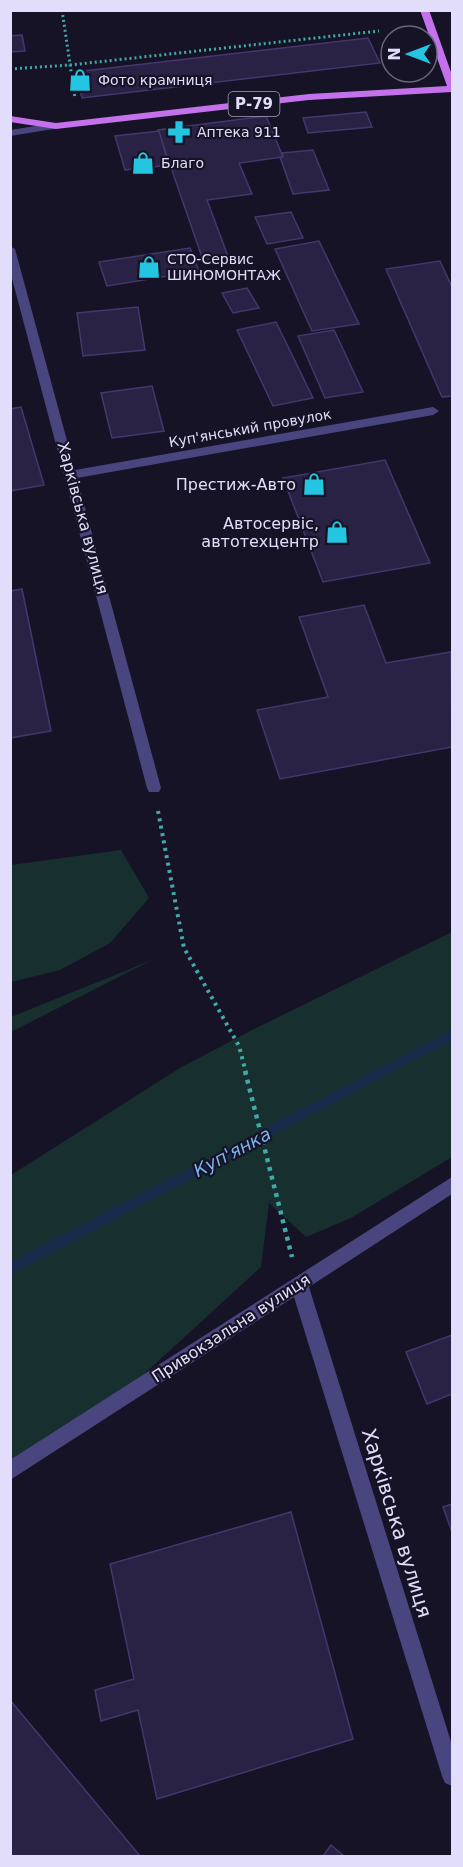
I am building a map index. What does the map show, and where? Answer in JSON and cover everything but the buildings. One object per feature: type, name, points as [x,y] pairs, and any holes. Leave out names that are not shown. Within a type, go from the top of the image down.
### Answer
[{"type":"main road","points":[[424,10],[453,88]]},
{"type":"main road","name":"Р-79","points":[[10,119],[56,126],[309,97],[453,88]]},
{"type":"street","points":[[10,133],[56,126]]},
{"type":"street","name":"Харківська вулиця","points":[[10,249],[154,788]]},
{"type":"street","name":"Куп'янський провулок","points":[[72,475],[433,411]]},
{"type":"street","name":"Привокзальна вулиця","points":[[10,1471],[453,1185]]},
{"type":"street","name":"Харківська вулиця","points":[[299,1284],[453,1776]]},
{"type":"path","points":[[62,10],[75,98]]},
{"type":"path","points":[[10,69],[70,65],[379,31]]},
{"type":"path","points":[[154,788],[184,948],[239,1046],[299,1284]]},
{"type":"green space","points":[[121,850],[149,898],[110,943],[60,970],[11,982],[11,865]]},
{"type":"green space","points":[[452,932],[452,1157],[351,1218],[306,1237],[269,1203],[261,1267],[106,1409],[11,1471],[11,1175],[180,1068]]},
{"type":"green space","points":[[152,960],[11,1032],[11,1017]]},
{"type":"waterway","name":"Куп'янка","points":[[10,1269],[452,1035]]},
{"type":"place","name":"Фото крамниця","points":[[80,80]]},
{"type":"place","name":"Аптека 911","points":[[179,132]]},
{"type":"place","name":"Благо","points":[[143,163]]},
{"type":"place","name":"СТО-Сервис ШИНОМОНТАЖ","points":[[149,267]]},
{"type":"place","name":"Престиж-Авто","points":[[314,484]]},
{"type":"place","name":"Автосервіс, автотехцентр","points":[[337,532]]}]
